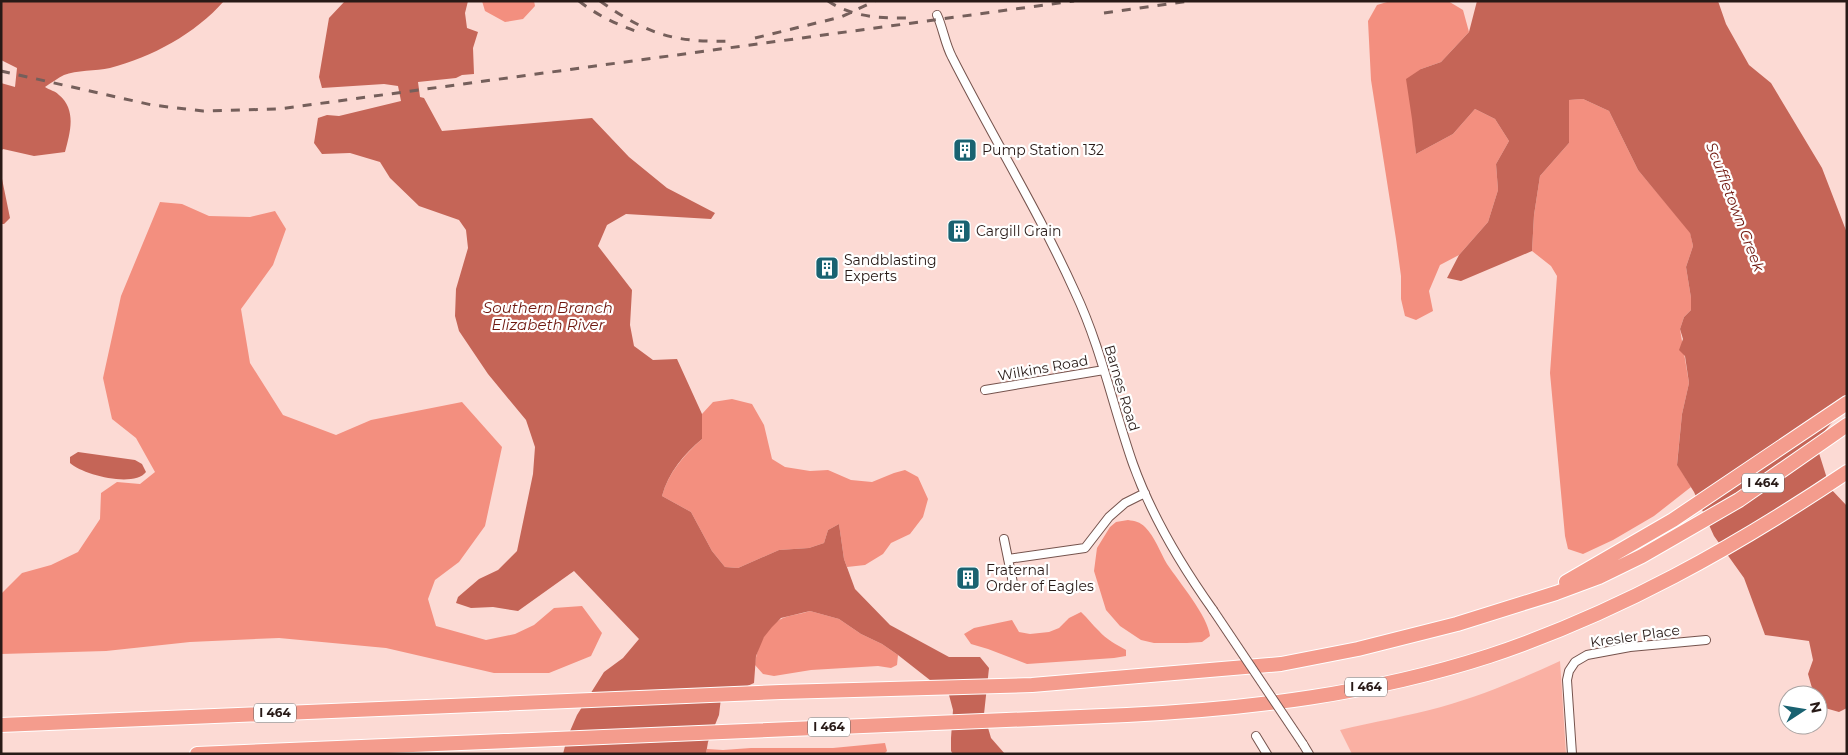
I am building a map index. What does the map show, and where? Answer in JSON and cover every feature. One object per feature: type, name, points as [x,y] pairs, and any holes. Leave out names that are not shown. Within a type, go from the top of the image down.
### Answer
[{"type":"highway","points":[[1537,599],[1672,520],[1847,403]]},
{"type":"highway","name":"I 464","points":[[1,725],[781,692],[1032,685],[1281,664],[1358,649],[1442,628],[1537,599],[1599,577],[1677,536],[1739,500],[1847,425]]},
{"type":"highway","name":"I 464","points":[[197,754],[1127,715],[1228,708],[1292,700],[1396,681],[1489,656],[1528,642],[1640,594],[1695,566],[1759,529],[1847,472]]},
{"type":"street","name":"Barnes Road","points":[[937,15],[951,55],[1034,208],[1076,292],[1089,325],[1131,457],[1145,493],[1176,554],[1309,754]]},
{"type":"street","name":"Wilkins Road","points":[[985,390],[1104,370]]},
{"type":"street","points":[[1008,559],[1085,548],[1108,517],[1126,503],[1145,493]]},
{"type":"street","points":[[1004,539],[1013,583]]},
{"type":"street","name":"Kresler Place","points":[[1572,754],[1567,680],[1572,666],[1580,658],[1611,650],[1706,640]]},
{"type":"street","points":[[1256,736],[1267,754]]},
{"type":"shaded area","points":[[482,1],[534,1],[535,6],[523,19],[505,22],[485,11]]},
{"type":"shaded area","points":[[1448,1],[1463,10],[1469,32],[1441,62],[1421,69],[1413,119],[1416,154],[1453,134],[1475,109],[1495,119],[1509,141],[1496,164],[1498,190],[1488,222],[1459,255],[1440,265],[1429,291],[1433,311],[1416,320],[1405,316],[1401,299],[1401,276],[1396,239],[1371,80],[1368,21],[1377,5],[1387,2]]},
{"type":"shaded area","points":[[1583,99],[1609,111],[1638,170],[1690,232],[1693,246],[1686,267],[1691,310],[1684,317],[1680,329],[1689,383],[1682,414],[1677,464],[1691,487],[1654,516],[1613,540],[1583,554],[1568,549],[1565,536],[1550,373],[1557,276],[1551,266],[1532,251],[1534,215],[1540,176],[1569,143],[1569,100]]},
{"type":"shaded area","points":[[160,202],[182,204],[209,216],[250,217],[275,211],[286,229],[273,265],[241,309],[250,363],[283,415],[336,435],[371,420],[462,402],[502,447],[485,526],[459,562],[435,580],[428,599],[436,626],[486,640],[515,634],[534,625],[554,608],[582,606],[602,633],[591,656],[549,673],[494,673],[386,648],[279,638],[190,642],[106,651],[1,654],[1,594],[22,573],[51,565],[78,552],[100,519],[101,493],[117,482],[140,484],[155,472],[136,438],[112,419],[103,378],[121,296]]},
{"type":"shaded area","points":[[732,399],[752,404],[764,425],[772,459],[785,467],[810,471],[828,470],[851,480],[872,482],[905,470],[918,477],[928,499],[923,517],[910,534],[891,543],[883,554],[865,565],[847,567],[839,524],[828,530],[824,543],[809,548],[779,550],[738,568],[725,567],[712,551],[691,512],[662,496],[668,480],[678,465],[702,439],[702,414],[713,402]]},
{"type":"shaded area","points":[[1128,520],[1143,525],[1149,531],[1167,564],[1199,609],[1210,636],[1202,642],[1154,643],[1141,640],[1120,626],[1106,610],[1094,571],[1097,548],[1110,527],[1116,522]]},
{"type":"shaded area","points":[[810,611],[839,619],[861,634],[882,644],[898,655],[897,665],[891,668],[878,666],[811,670],[774,676],[763,674],[755,665],[757,652],[767,632],[777,621],[783,618]]},
{"type":"shaded area","points":[[1081,612],[1105,637],[1126,650],[1126,656],[1027,664],[971,644],[964,634],[974,628],[1012,620],[1019,632],[1030,634],[1049,632],[1059,628],[1069,618]]},
{"type":"shaded area","points":[[1560,661],[1566,754],[1352,754],[1340,730],[1457,702],[1502,686]]},
{"type":"shaded area","points":[[885,743],[887,751],[884,754],[706,754],[707,749],[833,748]]},
{"type":"water","points":[[1,1],[224,1],[200,24],[157,51],[110,68],[69,73],[45,87],[56,92],[65,101],[70,115],[70,130],[65,152],[34,156],[3,149],[1,151],[1,83],[15,87],[17,68],[1,60]]},
{"type":"water","name":"Southern Branch Elizabeth River","points":[[345,1],[468,1],[465,13],[467,28],[478,32],[473,48],[474,74],[418,82],[420,97],[424,98],[442,131],[592,118],[629,157],[667,188],[715,213],[711,219],[626,214],[607,225],[598,246],[632,290],[630,325],[634,346],[653,360],[677,359],[702,414],[702,439],[678,464],[668,480],[662,496],[691,512],[712,551],[725,567],[738,568],[779,550],[809,548],[824,543],[828,530],[839,524],[844,559],[855,589],[890,625],[949,657],[980,657],[989,668],[984,714],[991,738],[1005,754],[953,754],[951,751],[951,738],[953,710],[949,695],[882,644],[861,634],[839,619],[810,611],[781,618],[764,637],[756,656],[754,683],[721,698],[719,715],[708,742],[706,754],[563,754],[567,738],[577,715],[604,672],[623,658],[639,639],[574,571],[518,611],[493,607],[471,608],[456,603],[458,597],[479,579],[498,570],[517,551],[533,474],[535,447],[526,420],[488,374],[459,331],[455,316],[456,289],[468,248],[466,230],[459,220],[419,206],[390,178],[380,162],[350,153],[322,154],[314,143],[318,118],[327,115],[339,116],[401,101],[398,86],[384,84],[322,88],[319,77],[329,18]]},
{"type":"water","name":"Scuffletown Creek","points":[[1477,1],[1718,1],[1726,24],[1749,65],[1771,83],[1822,168],[1847,233],[1847,406],[1820,436],[1818,450],[1830,488],[1847,506],[1847,708],[1839,712],[1828,709],[1828,685],[1811,685],[1808,674],[1813,660],[1809,641],[1765,635],[1744,578],[1714,536],[1694,492],[1677,465],[1682,414],[1689,383],[1685,356],[1679,350],[1683,339],[1680,329],[1684,317],[1691,310],[1686,267],[1693,246],[1690,233],[1638,170],[1609,111],[1583,99],[1569,100],[1569,143],[1540,176],[1534,215],[1532,251],[1461,281],[1447,278],[1459,255],[1488,222],[1498,190],[1496,164],[1509,141],[1495,119],[1475,109],[1453,134],[1416,154],[1406,79],[1421,69],[1441,62],[1469,32]]},
{"type":"water","points":[[1,174],[10,218],[4,224],[1,224]]},
{"type":"water","points":[[78,452],[135,460],[142,464],[146,472],[140,477],[120,479],[86,472],[70,463],[70,457]]},
{"type":"railway","points":[[579,1],[608,20],[641,33]]},
{"type":"railway","points":[[600,1],[633,22],[663,34],[695,40],[734,41]]},
{"type":"railway","points":[[828,1],[847,11],[858,14],[910,18]]},
{"type":"railway","points":[[755,38],[841,17],[875,1]]},
{"type":"railway","points":[[1,71],[152,105],[203,111],[279,109],[1074,1]]},
{"type":"railway","points":[[1104,13],[1189,1]]},
{"type":"place","name":"Pump Station 132","points":[[965,150]]},
{"type":"place","name":"Cargill Grain","points":[[959,231]]},
{"type":"place","name":"Sandblasting Experts","points":[[827,268]]},
{"type":"place","name":"Fraternal Order of Eagles","points":[[968,578]]}]
